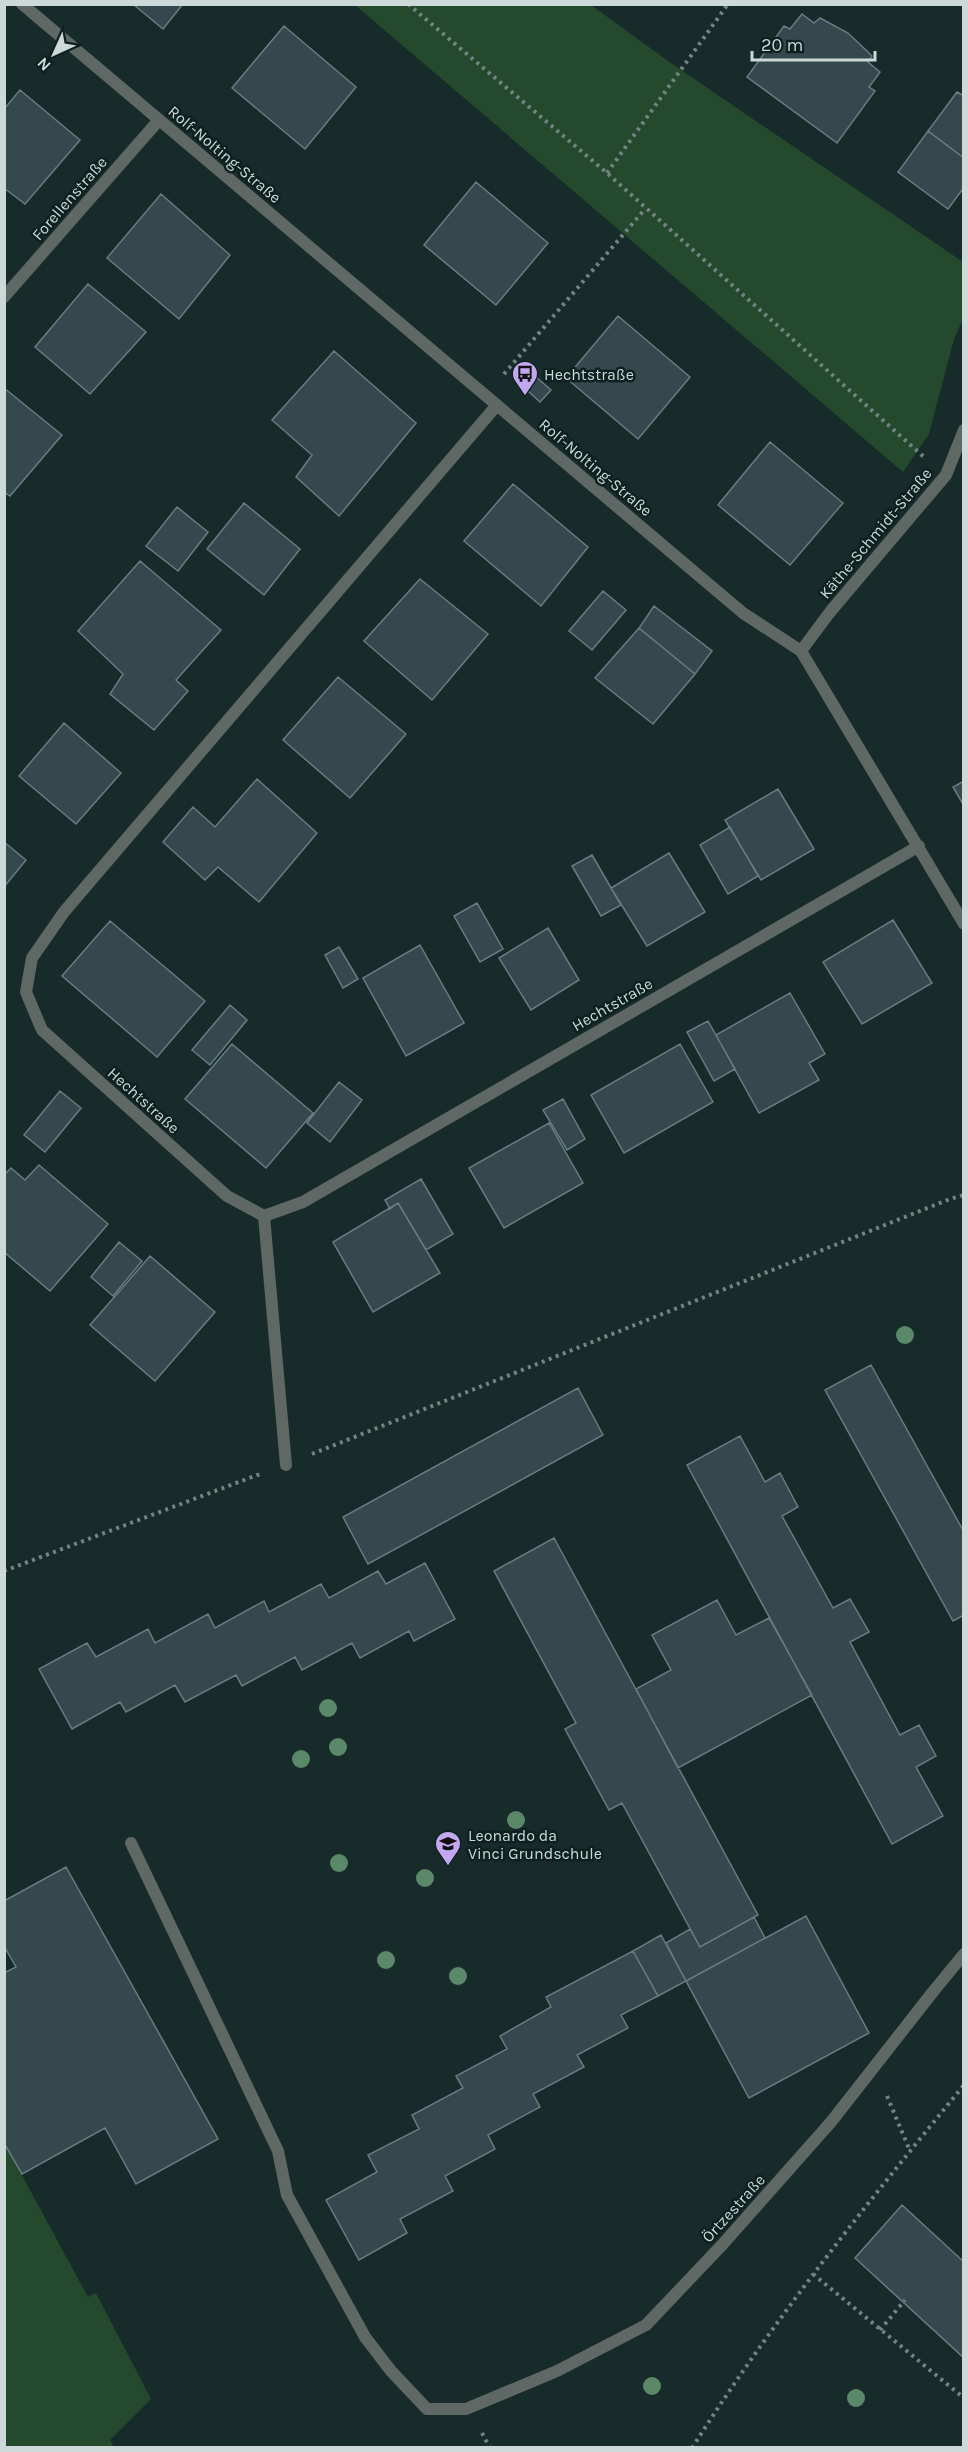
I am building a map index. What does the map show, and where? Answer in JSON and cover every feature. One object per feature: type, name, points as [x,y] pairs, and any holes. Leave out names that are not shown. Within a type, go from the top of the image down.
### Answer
[{"type":"street","name":"Rolf-Nolting-Straße","points":[[22,4],[743,613],[801,651],[919,846],[963,924]]},
{"type":"street","name":"Forellenstraße","points":[[4,297],[159,120]]},
{"type":"street","name":"Hechtstraße","points":[[497,405],[64,912],[32,958],[26,992],[42,1030],[227,1197],[264,1216],[303,1202],[919,846]]},
{"type":"street","name":"Käthe-Schmidt-Straße","points":[[801,651],[830,612],[946,475],[963,430]]},
{"type":"street","points":[[264,1216],[286,1465]]},
{"type":"street","name":"Örtzestraße","points":[[131,1843],[278,2151],[288,2195],[365,2337],[391,2372],[427,2409],[466,2409],[557,2371],[646,2325],[738,2228],[831,2122],[963,1954]]},
{"type":"path","points":[[408,4],[607,173],[645,210],[917,452],[946,475]]},
{"type":"path","points":[[607,173],[728,4]]},
{"type":"path","points":[[486,395],[645,210]]},
{"type":"path","points":[[4,1571],[286,1465],[963,1195]]},
{"type":"path","points":[[875,2066],[910,2151]]},
{"type":"path","points":[[692,2448],[723,2399],[813,2274],[963,2085]]},
{"type":"path","points":[[813,2274],[963,2398]]},
{"type":"path","points":[[880,2330],[905,2300]]},
{"type":"green space","points":[[355,5],[591,5],[668,61],[963,262],[963,319],[954,339],[929,434],[903,472]]},
{"type":"green space","points":[[5,2144],[88,2297],[96,2293],[151,2399],[110,2440],[114,2447],[5,2447]]},
{"type":"building","points":[[133,4],[183,4],[163,29]]},
{"type":"building","points":[[802,14],[814,23],[820,18],[848,33],[872,56],[868,62],[880,72],[869,87],[875,91],[837,143],[747,77],[784,26],[790,29]]},
{"type":"building","points":[[284,26],[356,87],[305,149],[232,88]]},
{"type":"building","points":[[20,90],[80,140],[25,204],[4,188],[4,109]]},
{"type":"building","points":[[957,92],[964,96],[964,158],[928,131]]},
{"type":"building","points":[[928,131],[964,158],[964,191],[962,190],[948,209],[898,172]]},
{"type":"building","points":[[476,182],[548,243],[496,305],[424,245]]},
{"type":"building","points":[[161,194],[230,255],[179,319],[107,258]]},
{"type":"building","points":[[88,284],[146,332],[90,394],[35,347]]},
{"type":"building","points":[[618,316],[690,377],[638,439],[566,378]]},
{"type":"building","points":[[334,351],[416,423],[339,516],[296,477],[312,455],[272,420]]},
{"type":"building","points":[[528,370],[551,390],[540,402],[518,382]]},
{"type":"building","points":[[4,388],[62,435],[10,496],[4,492]]},
{"type":"building","points":[[770,442],[843,503],[790,565],[718,505]]},
{"type":"building","points":[[513,484],[588,547],[541,606],[464,541]]},
{"type":"building","points":[[244,503],[300,549],[264,595],[207,549]]},
{"type":"building","points":[[177,507],[208,532],[178,571],[146,546]]},
{"type":"building","points":[[140,561],[221,630],[176,680],[188,691],[154,730],[110,694],[123,674],[78,631]]},
{"type":"building","points":[[420,579],[488,634],[432,700],[364,641]]},
{"type":"building","points":[[603,591],[626,610],[592,650],[569,631]]},
{"type":"building","points":[[654,606],[712,651],[695,674],[639,628]]},
{"type":"building","points":[[639,628],[695,674],[653,724],[595,678]]},
{"type":"building","points":[[338,677],[406,734],[350,798],[283,740]]},
{"type":"building","points":[[64,723],[121,773],[76,824],[19,776]]},
{"type":"building","points":[[257,779],[317,833],[259,902],[218,867],[205,880],[163,842],[193,807],[215,827]]},
{"type":"building","points":[[964,781],[964,806],[953,787]]},
{"type":"building","points":[[778,789],[814,849],[761,880],[725,820]]},
{"type":"building","points":[[730,827],[758,876],[728,894],[700,845]]},
{"type":"building","points":[[4,842],[26,860],[4,887]]},
{"type":"building","points":[[669,853],[705,912],[647,946],[611,888]]},
{"type":"building","points":[[592,855],[621,905],[601,916],[572,866]]},
{"type":"building","points":[[477,903],[503,949],[480,962],[454,916]]},
{"type":"building","points":[[893,920],[932,983],[862,1024],[823,962]]},
{"type":"building","points":[[110,921],[205,1001],[157,1057],[62,976]]},
{"type":"building","points":[[548,928],[579,980],[531,1010],[499,958]]},
{"type":"building","points":[[420,945],[464,1023],[406,1056],[363,978]]},
{"type":"building","points":[[339,947],[358,979],[343,988],[325,955]]},
{"type":"building","points":[[790,993],[825,1054],[809,1063],[819,1080],[759,1113],[716,1035]]},
{"type":"building","points":[[230,1005],[247,1020],[210,1065],[192,1050]]},
{"type":"building","points":[[708,1021],[735,1069],[714,1081],[687,1032]]},
{"type":"building","points":[[232,1044],[313,1113],[266,1168],[185,1099]]},
{"type":"building","points":[[680,1044],[713,1102],[624,1153],[591,1095]]},
{"type":"building","points":[[339,1082],[362,1100],[330,1142],[307,1123]]},
{"type":"building","points":[[60,1091],[81,1108],[45,1152],[24,1135]]},
{"type":"building","points":[[563,1099],[585,1139],[567,1150],[543,1110]]},
{"type":"building","points":[[549,1123],[583,1183],[504,1228],[469,1168]]},
{"type":"building","points":[[39,1165],[108,1224],[50,1291],[4,1252],[4,1175],[11,1168],[25,1180]]},
{"type":"building","points":[[421,1179],[453,1234],[426,1250],[398,1203],[390,1209],[385,1200]]},
{"type":"building","points":[[398,1203],[440,1273],[373,1312],[333,1242]]},
{"type":"building","points":[[119,1242],[142,1261],[113,1296],[91,1277]]},
{"type":"building","points":[[150,1256],[215,1312],[155,1381],[90,1325]]},
{"type":"building","points":[[871,1365],[964,1532],[964,1615],[953,1621],[825,1390]]},
{"type":"building","points":[[578,1388],[603,1435],[368,1564],[343,1517]]},
{"type":"building","points":[[740,1436],[765,1482],[780,1473],[798,1507],[782,1516],[833,1608],[850,1599],[869,1632],[850,1642],[900,1735],[919,1725],[936,1756],[916,1767],[943,1816],[892,1844],[687,1465]]},
{"type":"building","points":[[554,1538],[758,1915],[700,1947],[622,1803],[609,1810],[565,1729],[576,1723],[494,1571]]},
{"type":"building","points":[[425,1563],[455,1619],[414,1641],[409,1631],[360,1658],[352,1643],[302,1670],[295,1657],[242,1686],[236,1675],[185,1702],[175,1685],[126,1712],[120,1702],[72,1729],[39,1669],[87,1643],[96,1657],[148,1629],[155,1643],[208,1614],[215,1628],[264,1601],[269,1612],[321,1584],[329,1598],[378,1571],[386,1584]]},
{"type":"building","points":[[717,1600],[736,1635],[769,1618],[812,1695],[678,1768],[636,1689],[671,1670],[652,1635]]},
{"type":"building","points":[[66,1867],[218,2139],[136,2184],[105,2128],[22,2174],[4,2143],[4,1973],[16,1967],[4,1946],[4,1901]]},
{"type":"building","points":[[806,1916],[869,2033],[749,2098],[686,1981]]},
{"type":"building","points":[[754,1917],[765,1938],[686,1981],[666,1943],[690,1929],[700,1947]]},
{"type":"building","points":[[661,1935],[686,1981],[658,1996],[633,1951]]},
{"type":"building","points":[[633,1951],[658,1996],[621,2015],[628,2028],[577,2055],[584,2067],[533,2094],[540,2107],[488,2135],[495,2149],[445,2176],[453,2191],[400,2219],[407,2233],[359,2260],[326,2200],[377,2172],[368,2155],[419,2129],[412,2115],[463,2088],[456,2076],[507,2049],[500,2036],[551,2007],[546,1997]]},
{"type":"building","points":[[902,2205],[964,2262],[964,2358],[855,2258]]},
{"type":"place","name":"Hechtstraße","points":[[525,397]]},
{"type":"place","name":"Leonardo da Vinci Grundschule","points":[[448,1867]]}]
